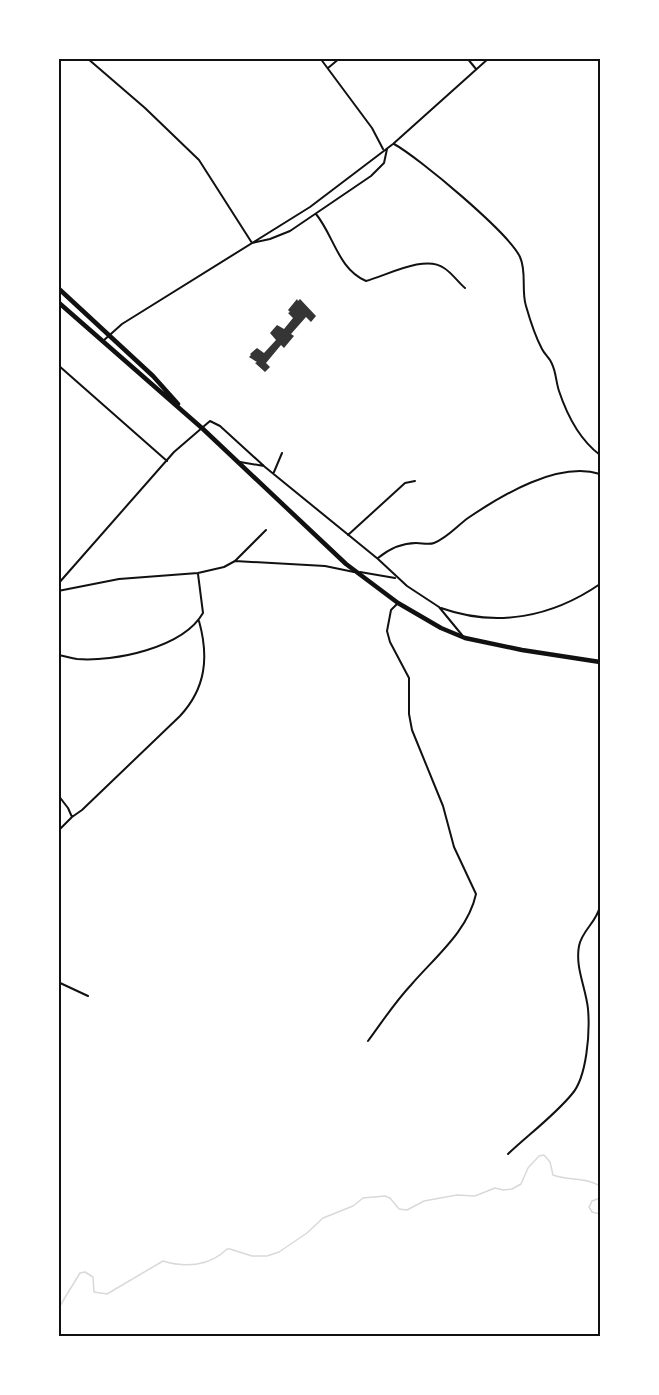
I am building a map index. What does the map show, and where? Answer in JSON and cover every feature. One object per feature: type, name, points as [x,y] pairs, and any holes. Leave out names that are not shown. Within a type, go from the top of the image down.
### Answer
[{"type":"highway","points":[[58,288],[153,376],[190,417]]},
{"type":"highway","points":[[58,302],[190,417],[356,572],[398,603],[465,639],[514,649],[598,661]]},
{"type":"street","points":[[87,58],[145,108],[199,160],[252,243]]},
{"type":"street","points":[[252,243],[290,231],[378,170],[384,163],[385,149],[320,58]]},
{"type":"street","points":[[327,69],[340,58]]},
{"type":"street","points":[[466,58],[476,69]]},
{"type":"street","points":[[103,341],[122,324],[310,207],[393,144],[489,58]]},
{"type":"street","points":[[393,144],[413,156],[473,208],[518,253],[523,266],[522,288],[525,304],[535,334],[544,353],[552,363],[560,392],[582,439],[600,455]]},
{"type":"street","points":[[316,214],[324,223],[341,258],[360,279],[366,281],[404,268],[428,263],[445,268],[465,288]]},
{"type":"street","points":[[58,365],[167,461]]},
{"type":"street","points":[[58,584],[167,461],[210,421],[216,423],[273,474],[378,559],[396,578],[440,607],[457,614],[477,617],[512,617],[557,608],[600,584]]},
{"type":"street","points":[[273,474],[282,453]]},
{"type":"street","points":[[237,461],[265,467]]},
{"type":"street","points":[[378,559],[387,551],[404,544],[435,543],[492,503],[546,477],[580,471],[600,474]]},
{"type":"street","points":[[348,535],[405,483],[415,481]]},
{"type":"street","points":[[58,591],[143,576],[198,573],[224,567],[234,561],[266,530]]},
{"type":"street","points":[[234,561],[325,566],[396,578]]},
{"type":"street","points":[[58,655],[90,659],[142,653],[173,638],[198,621],[203,613],[198,573]]},
{"type":"street","points":[[368,1041],[410,986],[459,931],[468,916],[476,894],[454,847],[443,806],[412,730],[409,714],[409,678],[390,642],[387,631],[391,610],[398,603]]},
{"type":"street","points":[[440,607],[465,639]]},
{"type":"street","points":[[58,831],[192,702],[205,664],[204,642],[198,621]]},
{"type":"street","points":[[58,795],[72,817]]},
{"type":"street","points":[[508,1154],[573,1094],[580,1080],[587,1049],[588,1009],[578,958],[579,943],[599,915],[600,906]]},
{"type":"street","points":[[58,982],[88,996]]},
{"type":"building","points":[[297,299],[298,301],[300,299],[316,316],[311,322],[306,317],[291,334],[294,336],[284,348],[281,345],[266,363],[270,367],[265,372],[255,363],[257,362],[249,357],[250,354],[257,348],[264,353],[276,340],[270,333],[277,325],[284,329],[293,318],[288,310]]},
{"type":"waterway","points":[[58,1309],[80,1273],[85,1272],[93,1277],[94,1292],[107,1294],[163,1261],[197,1264],[213,1259],[227,1249],[252,1256],[267,1256],[279,1252],[307,1233],[323,1218],[353,1206],[363,1198],[385,1196],[390,1198],[399,1209],[407,1210],[424,1201],[457,1195],[475,1196],[495,1188],[512,1189],[521,1184],[528,1168],[539,1156],[544,1155],[550,1162],[553,1175],[589,1181],[600,1186]]},
{"type":"waterway","points":[[600,1198],[592,1201],[589,1207],[592,1212],[600,1214]]}]
